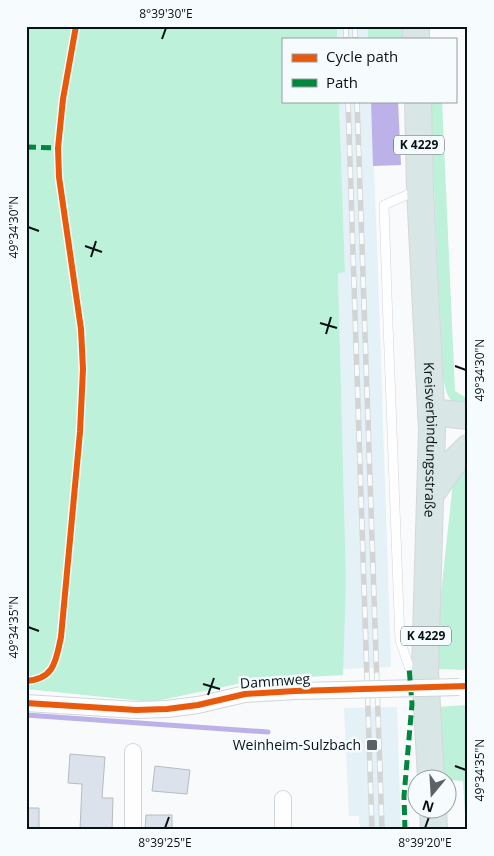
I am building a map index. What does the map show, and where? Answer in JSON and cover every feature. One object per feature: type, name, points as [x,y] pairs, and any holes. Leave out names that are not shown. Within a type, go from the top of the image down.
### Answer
[{"type":"main road","name":"Kreisverbindungsstraße","points":[[418,102],[420,189],[432,421],[425,670],[430,768]]},
{"type":"main road","points":[[432,421],[468,416]]},
{"type":"main road","points":[[432,421],[451,437],[468,439]]},
{"type":"main road","points":[[430,494],[454,462],[468,448]]},
{"type":"street","name":"Dammweg","points":[[26,703],[136,710],[167,709],[198,705],[245,694],[463,686]]},
{"type":"street","points":[[133,752],[133,830]]},
{"type":"street","points":[[283,799],[283,830]]},
{"type":"lane","points":[[409,667],[400,640],[384,205],[420,189]]},
{"type":"shaded area","points":[[337,26],[368,26],[368,38],[337,38]]},
{"type":"shaded area","points":[[339,102],[371,102],[391,667],[342,669],[346,580],[338,272],[345,272]]},
{"type":"shaded area","points":[[371,102],[398,102],[401,165],[373,166]]},
{"type":"shaded area","points":[[397,707],[401,830],[360,830],[359,816],[349,816],[344,708]]},
{"type":"green space","points":[[26,26],[337,26],[337,38],[282,38],[282,102],[339,102],[345,272],[338,273],[346,580],[343,675],[256,680],[152,702],[26,689]]},
{"type":"green space","points":[[368,26],[405,26],[405,38],[368,38]]},
{"type":"green space","points":[[430,102],[442,102],[455,391],[468,399],[468,410],[453,402],[448,395],[443,378]]},
{"type":"green space","points":[[468,461],[468,670],[437,669],[438,622],[453,482]]},
{"type":"green space","points":[[468,705],[468,830],[466,830],[463,781],[456,781],[456,768],[438,768],[436,707]]},
{"type":"building","points":[[70,754],[105,757],[102,798],[113,798],[112,830],[80,830],[82,784],[68,783]]},
{"type":"building","points":[[155,766],[190,770],[187,794],[152,791]]},
{"type":"building","points":[[26,808],[39,808],[39,830],[26,830]]},
{"type":"building","points":[[146,815],[172,815],[172,830],[145,830]]},
{"type":"waterway","points":[[26,715],[268,732]]},
{"type":"railway","points":[[346,26],[346,38]]},
{"type":"railway","points":[[355,26],[355,38]]},
{"type":"railway","points":[[348,102],[372,830]]},
{"type":"railway","points":[[357,102],[382,830]]},
{"type":"marked path","points":[[26,147],[58,148]]},
{"type":"marked path","points":[[405,830],[404,796],[412,704],[409,667]]},
{"type":"cycle path","points":[[26,681],[43,677],[52,667],[61,637],[80,432],[83,369],[81,329],[59,177],[58,148],[63,99],[76,26]]},
{"type":"cycle path","points":[[26,703],[136,710],[167,709],[198,705],[245,694],[468,686]]},
{"type":"place","name":"Weinheim-Sulzbach","points":[[372,745]]}]
